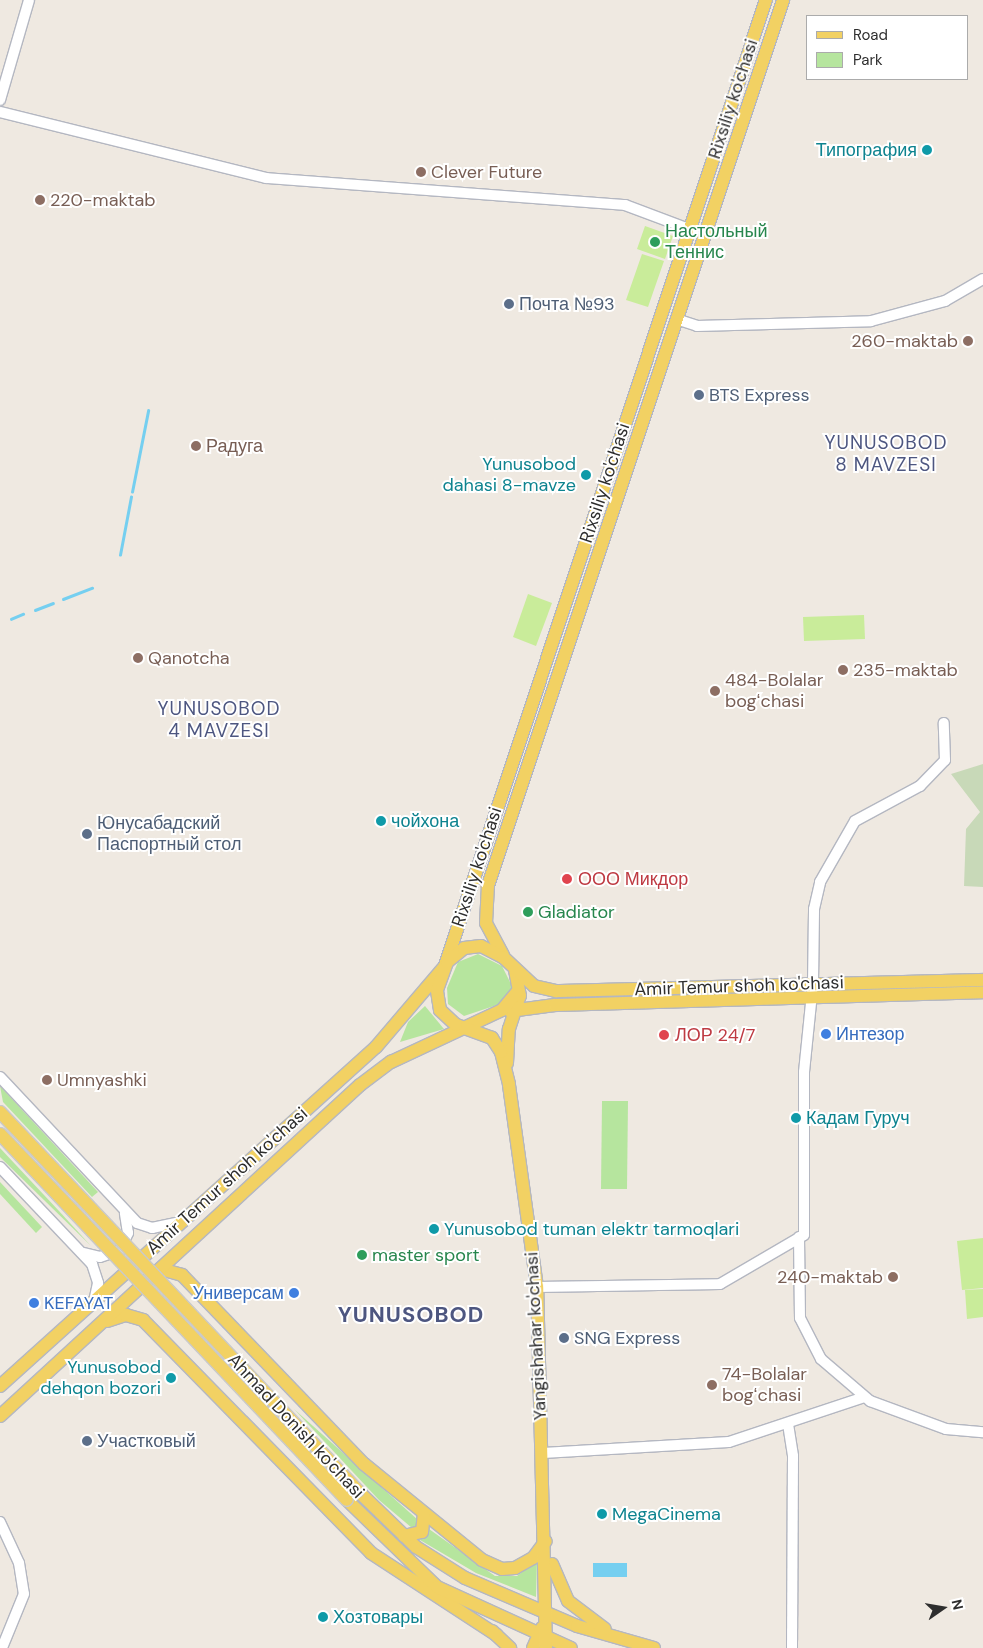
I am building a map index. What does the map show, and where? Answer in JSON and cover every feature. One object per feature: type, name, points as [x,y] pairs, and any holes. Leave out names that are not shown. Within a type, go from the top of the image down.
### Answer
[{"type":"main road","name":"Rixsiliy ko'chasi","points":[[445,966],[766,0]]},
{"type":"main road","name":"Rixsiliy ko'chasi","points":[[506,960],[488,929],[484,906],[509,821],[783,0]]},
{"type":"main road","points":[[760,16],[770,13],[775,21]]},
{"type":"main road","points":[[643,367],[658,371]]},
{"type":"main road","points":[[494,816],[500,822],[509,821]]},
{"type":"main road","name":"Amir Temur shoh ko'chasi","points":[[0,1386],[376,1046],[457,952],[472,946],[491,949],[534,986],[552,991],[983,980]]},
{"type":"main road","name":"Amir Temur shoh ko'chasi","points":[[0,1416],[376,1073],[495,1014],[514,998],[518,979],[506,960]]},
{"type":"main road","name":"Amir Temur shoh ko'chasi","points":[[445,966],[436,990],[439,1007],[449,1020],[464,1029]]},
{"type":"main road","points":[[516,1010],[518,979]]},
{"type":"main road","name":"Amir Temur shoh ko'chasi","points":[[495,1014],[516,1010],[812,997],[983,992]]},
{"type":"main road","name":"Yangishahar ko'chasi","points":[[516,1010],[509,1029],[507,1074],[537,1287],[548,1615]]},
{"type":"main road","name":"Yangishahar ko'chasi","points":[[464,1029],[492,1038],[507,1074]]},
{"type":"main road","name":"Ahmad Donish ko'chasi","points":[[0,1112],[358,1491],[404,1536],[452,1571],[548,1615],[620,1639],[654,1648]]},
{"type":"main road","name":"Ahmad Donish ko'chasi","points":[[0,1134],[347,1500],[437,1587],[544,1640],[571,1648]]},
{"type":"main road","points":[[244,1166],[256,1169],[256,1181]]},
{"type":"main road","points":[[161,1269],[182,1275],[313,1415],[424,1513],[482,1560],[502,1569],[527,1563],[546,1541]]},
{"type":"main road","points":[[100,1324],[126,1315],[142,1320],[370,1553],[497,1635]]},
{"type":"main road","points":[[404,1536],[422,1532],[424,1513]]},
{"type":"main road","points":[[546,1541],[564,1597],[620,1639]]},
{"type":"main road","points":[[370,1553],[437,1587],[497,1635],[510,1648]]},
{"type":"main road","points":[[533,1648],[544,1640],[548,1615]]},
{"type":"street","points":[[0,100],[29,0]]},
{"type":"street","points":[[0,112],[266,178],[625,205],[689,230]]},
{"type":"street","points":[[676,319],[697,326],[871,321],[945,302],[983,279]]},
{"type":"street","points":[[537,1287],[720,1284],[804,1234],[804,1072],[813,983],[814,909],[829,862],[855,821],[920,786],[945,760],[944,723]]},
{"type":"street","points":[[0,1077],[121,1208],[144,1227],[184,1221]]},
{"type":"street","points":[[0,1167],[81,1251],[97,1274],[93,1303]]},
{"type":"street","points":[[81,1251],[100,1257],[120,1250],[128,1227],[121,1208]]},
{"type":"street","points":[[799,1237],[799,1312],[806,1334],[821,1359],[864,1397],[938,1427],[983,1432]]},
{"type":"street","points":[[543,1453],[699,1446],[788,1424],[864,1397]]},
{"type":"street","points":[[788,1424],[793,1456],[792,1648]]},
{"type":"street","points":[[0,1522],[19,1563],[24,1594],[2,1648]]},
{"type":"green space","name":"Настольный Теннис","points":[[645,226],[673,236],[665,259],[637,249]]},
{"type":"green space","points":[[642,254],[664,261],[648,307],[626,300]]},
{"type":"green space","points":[[528,594],[552,603],[536,646],[513,637]]},
{"type":"green space","points":[[864,615],[865,639],[804,641],[803,617]]},
{"type":"green space","points":[[983,764],[983,887],[964,886],[966,829],[980,812],[951,774]]},
{"type":"green space","points":[[478,954],[502,966],[513,988],[503,1003],[464,1016],[448,1004],[447,988],[458,962]]},
{"type":"green space","points":[[425,1006],[444,1029],[400,1042],[408,1022]]},
{"type":"green space","points":[[0,1086],[98,1192],[92,1197],[3,1102]]},
{"type":"green space","points":[[602,1101],[628,1101],[627,1189],[601,1189]]},
{"type":"green space","points":[[0,1148],[59,1211],[91,1246],[0,1157]]},
{"type":"green space","points":[[0,1182],[42,1227],[36,1233],[0,1194]]},
{"type":"green space","points":[[983,1238],[983,1288],[962,1290],[957,1241]]},
{"type":"green space","points":[[983,1289],[983,1317],[967,1319],[965,1290]]},
{"type":"green space","points":[[294,1409],[418,1520],[418,1526],[412,1528],[379,1500]]},
{"type":"green space","points":[[429,1529],[495,1576],[517,1576],[537,1560],[536,1597],[476,1573],[420,1540]]},
{"type":"water","points":[[593,1563],[627,1563],[627,1577],[593,1577]]},
{"type":"waterway","points":[[132,492],[148,411]]},
{"type":"waterway","points":[[120,555],[131,497]]},
{"type":"waterway","points":[[63,599],[92,588]]},
{"type":"waterway","points":[[35,610],[53,603]]},
{"type":"waterway","points":[[11,619],[23,614]]},
{"type":"place","name":"Типография","points":[[927,150]]},
{"type":"place","name":"Clever Future","points":[[421,172]]},
{"type":"place","name":"220-maktab","points":[[40,200]]},
{"type":"place","name":"Настольный Теннис","points":[[655,242]]},
{"type":"place","name":"Почта №93","points":[[509,304]]},
{"type":"place","name":"260-maktab","points":[[968,341]]},
{"type":"place","name":"BTS Express","points":[[699,395]]},
{"type":"place","name":"Радуга","points":[[196,446]]},
{"type":"place","name":"Yunusobod dahasi 8-mavze","points":[[586,475]]},
{"type":"place","name":"Qanotcha","points":[[138,658]]},
{"type":"place","name":"235-maktab","points":[[843,670]]},
{"type":"place","name":"484-Bolalar bogʻchasi","points":[[715,691]]},
{"type":"place","name":"чойхона","points":[[381,821]]},
{"type":"place","name":"Юнусабадский Паспортный стол","points":[[87,834]]},
{"type":"place","name":"ООО Микдор","points":[[567,879]]},
{"type":"place","name":"Gladiator","points":[[528,912]]},
{"type":"place","name":"Интезор","points":[[826,1034]]},
{"type":"place","name":"ЛОР 24/7","points":[[664,1035]]},
{"type":"place","name":"Umnyashki","points":[[47,1080]]},
{"type":"place","name":"Кадам Гуруч","points":[[796,1118]]},
{"type":"place","name":"Yunusobod tuman elektr tarmoqlari","points":[[434,1229]]},
{"type":"place","name":"master sport","points":[[362,1255]]},
{"type":"place","name":"240-maktab","points":[[893,1277]]},
{"type":"place","name":"Универсам","points":[[294,1293]]},
{"type":"place","name":"KEFAYAT","points":[[34,1303]]},
{"type":"place","name":"SNG Express","points":[[564,1338]]},
{"type":"place","name":"Yunusobod dehqon bozori","points":[[171,1378]]},
{"type":"place","name":"74-Bolalar bogʻchasi","points":[[712,1385]]},
{"type":"place","name":"Участковый","points":[[87,1441]]},
{"type":"place","name":"MegaCinema","points":[[602,1514]]},
{"type":"place","name":"Хозтовары","points":[[323,1617]]},
{"type":"district","name":"YUNUSOBOD 8 MAVZESI","points":[[886,454]]},
{"type":"district","name":"YUNUSOBOD 4 MAVZESI","points":[[219,720]]},
{"type":"district","name":"YUNUSOBOD","points":[[411,1315]]}]
